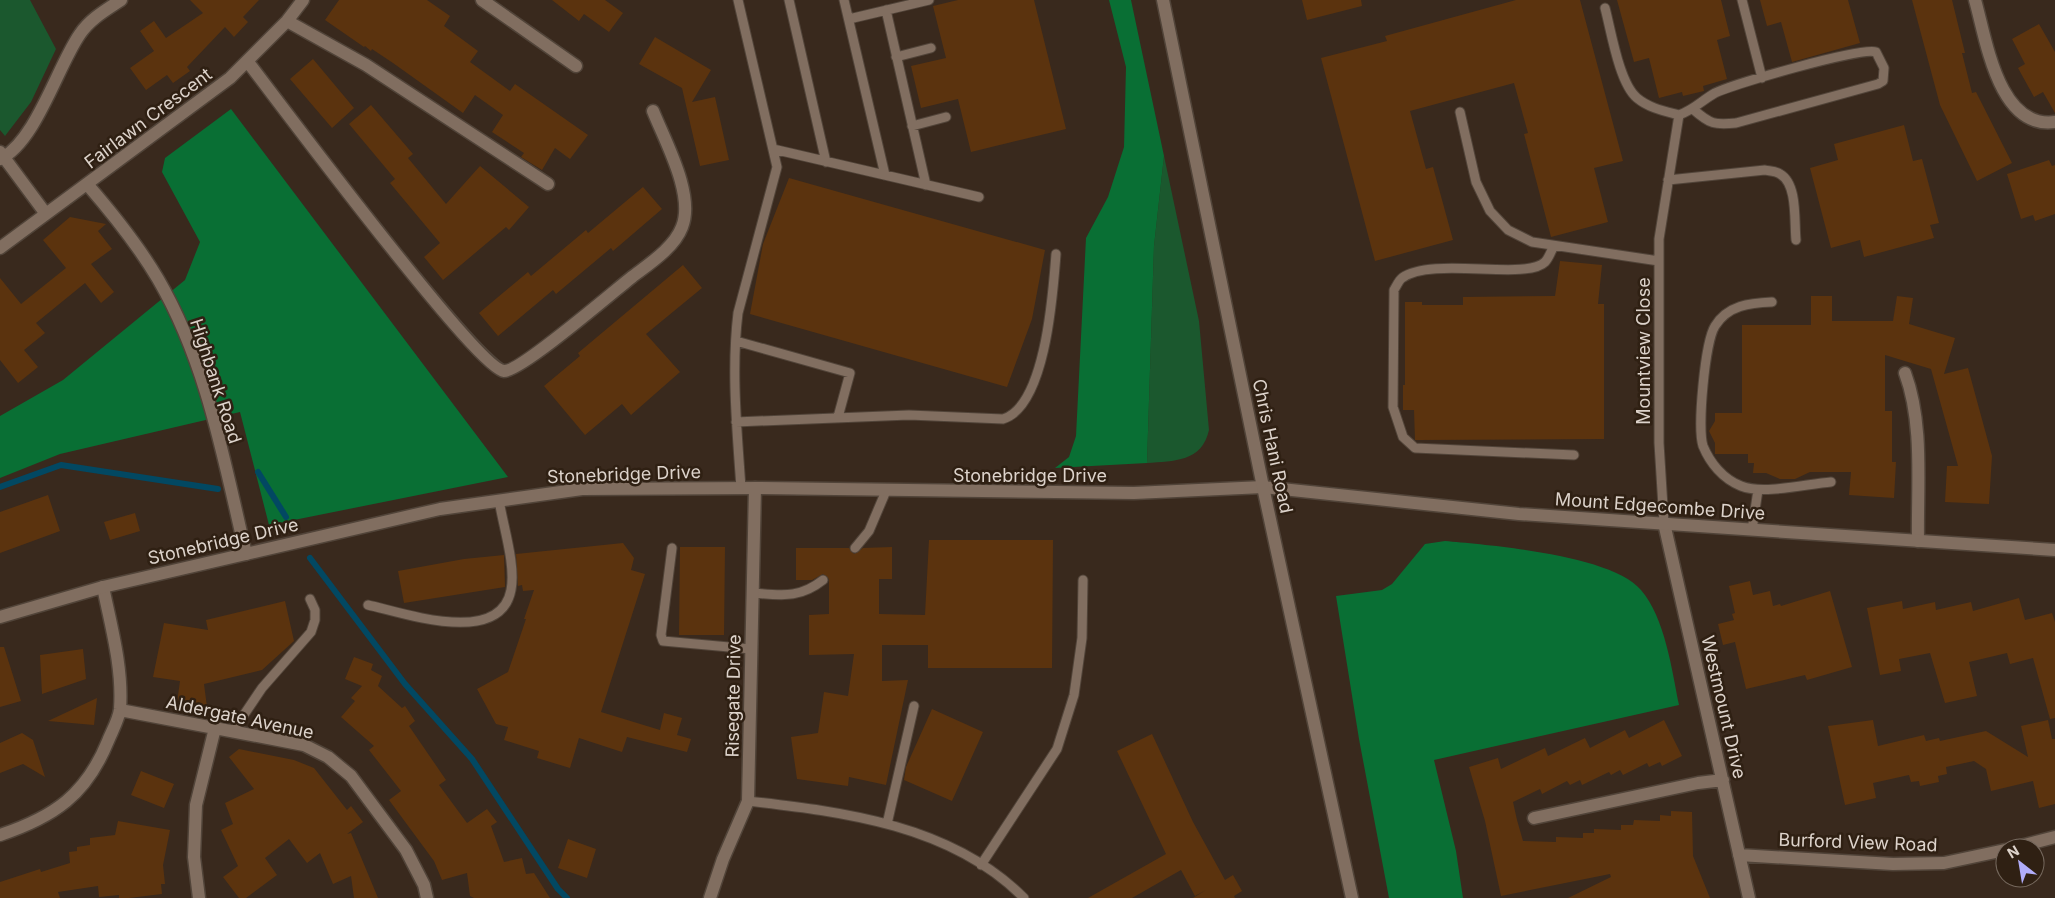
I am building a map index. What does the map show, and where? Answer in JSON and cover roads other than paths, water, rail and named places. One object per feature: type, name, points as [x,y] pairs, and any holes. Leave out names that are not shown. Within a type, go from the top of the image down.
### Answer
[{"type":"street","points":[[46,214],[1,156],[21,140],[38,113],[80,33],[94,19],[121,0]]},
{"type":"street","name":"Fairlawn Crescent","points":[[0,248],[184,114],[248,62],[287,21],[303,0]]},
{"type":"street","points":[[482,0],[576,66]]},
{"type":"street","name":"Chris Hani Road","points":[[1164,0],[1264,487],[1352,898]]},
{"type":"street","points":[[1975,0],[2003,92],[2015,108],[2033,119],[2055,122]]},
{"type":"street","points":[[287,21],[366,65],[548,184]]},
{"type":"street","points":[[248,62],[331,172],[428,292],[479,353],[493,366],[503,371],[514,368],[544,347],[650,262],[672,243],[682,227],[685,208],[682,184],[653,111]]},
{"type":"street","name":"Highbank Road","points":[[88,184],[117,220],[158,279],[189,343],[213,414],[246,554]]},
{"type":"street","points":[[1905,373],[1913,394],[1916,417],[1918,542]]},
{"type":"street","name":"Stonebridge Drive","points":[[0,617],[103,587],[440,509],[582,489],[755,488],[1134,493],[1264,487]]},
{"type":"street","name":"Mount Edgecombe Drive","points":[[1264,487],[1519,514],[2055,550]]},
{"type":"street","name":"Risegate Drive","points":[[710,898],[723,858],[748,801],[755,488]]},
{"type":"street","name":"Westmount Drive","points":[[1664,523],[1749,898]]},
{"type":"street","points":[[0,836],[22,828],[54,811],[83,787],[100,760],[120,710],[119,676],[103,587]]},
{"type":"street","name":"Aldergate Avenue","points":[[120,710],[304,745],[328,757],[351,776],[406,850],[424,885],[427,898]]},
{"type":"street","points":[[199,898],[194,840],[196,805],[215,728]]},
{"type":"street","points":[[1534,818],[1698,783],[1723,780]]},
{"type":"street","name":"Burford View Road","points":[[1739,855],[1893,864],[1944,863],[1995,852]]},
{"type":"lane","points":[[738,0],[777,167],[738,313],[736,422],[741,488]]},
{"type":"lane","points":[[789,0],[826,162]]},
{"type":"lane","points":[[844,0],[885,175]]},
{"type":"lane","points":[[849,19],[930,0]]},
{"type":"lane","points":[[1742,0],[1762,78]]},
{"type":"lane","points":[[1605,8],[1625,80],[1635,97],[1654,109],[1679,116],[1694,110],[1703,101],[1716,93],[1762,78],[1870,50],[1876,52],[1880,58],[1885,76],[1883,81],[1878,84],[1736,123],[1716,125],[1706,120],[1694,110]]},
{"type":"lane","points":[[886,10],[926,185]]},
{"type":"lane","points":[[896,56],[931,48]]},
{"type":"lane","points":[[1460,112],[1476,182],[1490,211],[1508,230],[1532,242],[1659,261]]},
{"type":"lane","name":"Mountview Close","points":[[1664,523],[1659,443],[1659,239],[1679,116]]},
{"type":"lane","points":[[912,126],[946,118]]},
{"type":"lane","points":[[773,149],[978,197]]},
{"type":"lane","points":[[1668,180],[1749,171],[1765,170],[1779,173],[1787,180],[1792,192],[1796,240]]},
{"type":"lane","points":[[1554,246],[1544,263],[1528,270],[1488,268],[1423,270],[1402,278],[1394,290],[1393,406],[1402,437],[1415,448],[1574,455]]},
{"type":"lane","points":[[736,422],[909,415],[1003,418],[1013,416],[1019,410],[1030,391],[1039,364],[1050,321],[1056,254]]},
{"type":"lane","points":[[1772,302],[1744,303],[1729,312],[1715,326],[1706,362],[1702,407],[1702,444],[1711,462],[1725,478],[1741,486],[1758,490],[1831,482]]},
{"type":"lane","points":[[736,341],[850,373],[838,417]]},
{"type":"lane","points":[[1752,530],[1758,490]]},
{"type":"lane","points":[[855,548],[869,531],[886,491]]},
{"type":"lane","points":[[368,604],[422,618],[465,624],[487,618],[506,605],[511,590],[511,565],[499,500]]},
{"type":"lane","points":[[672,548],[661,635],[662,641],[751,649]]},
{"type":"lane","points":[[753,593],[793,595],[805,592],[823,580]]},
{"type":"lane","points":[[981,865],[1057,749],[1074,695],[1082,638],[1083,580]]},
{"type":"lane","points":[[233,731],[262,688],[311,632],[316,620],[310,599]]},
{"type":"lane","points":[[887,824],[914,706]]},
{"type":"lane","points":[[748,801],[833,811],[904,828],[962,853],[1024,898]]},
{"type":"waterway","points":[[0,487],[61,465],[218,489]]},
{"type":"waterway","points":[[258,472],[286,517]]},
{"type":"waterway","points":[[310,558],[405,684],[472,759],[558,889],[567,898]]}]
